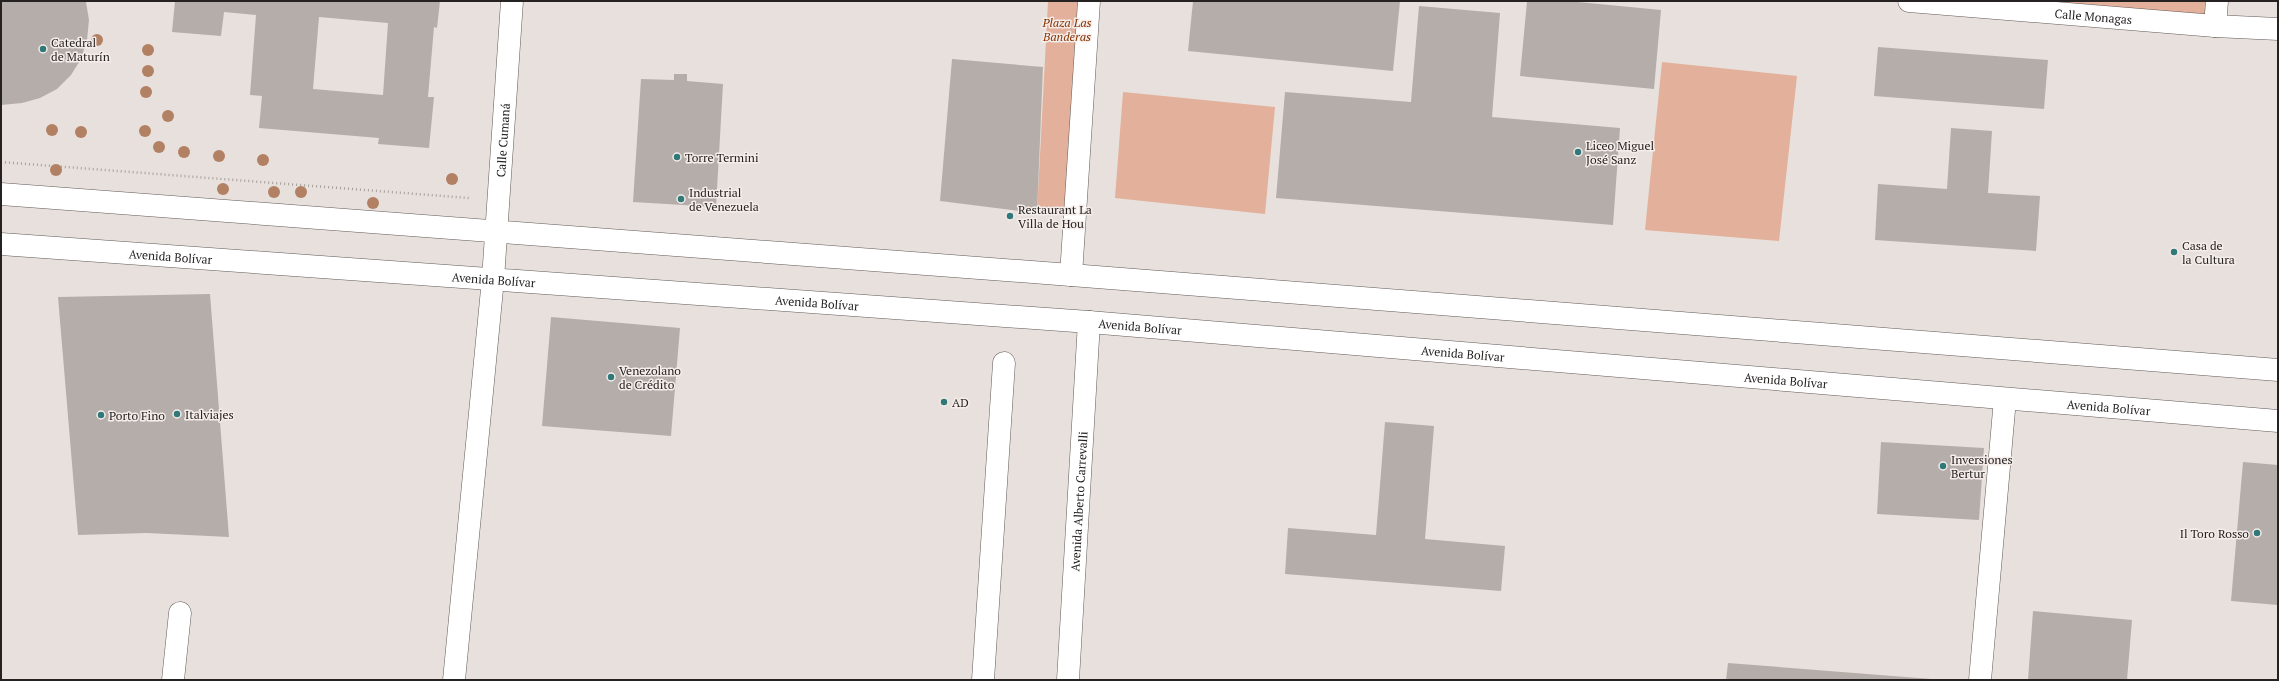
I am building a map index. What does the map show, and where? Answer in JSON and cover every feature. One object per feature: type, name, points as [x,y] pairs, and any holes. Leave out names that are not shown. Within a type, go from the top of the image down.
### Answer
[{"type":"street","name":"Calle Cumaná","points":[[454,680],[493,279],[512,1]]},
{"type":"street","points":[[1071,275],[1089,1]]},
{"type":"street","name":"Calle Monagas","points":[[1909,1],[2215,26],[2278,29]]},
{"type":"street","points":[[2215,26],[2218,1]]},
{"type":"street","points":[[1,194],[1071,275],[2278,370]]},
{"type":"street","name":"Avenida Bolívar","points":[[1,244],[1090,322],[2278,421]]},
{"type":"street","name":"Avenida Alberto Carrevalli","points":[[1068,680],[1090,322]]},
{"type":"street","points":[[983,680],[1004,363]]},
{"type":"street","points":[[1980,680],[2005,399]]},
{"type":"street","points":[[173,680],[180,613]]},
{"type":"path","points":[[1,162],[498,200]]},
{"type":"green space","name":"Plaza Las Banderas","points":[[1048,1],[1089,1],[1075,214],[1037,213]]},
{"type":"green space","points":[[1909,1],[2217,1],[2215,26]]},
{"type":"green space","points":[[1662,62],[1797,76],[1779,241],[1645,230]]},
{"type":"green space","points":[[1123,92],[1275,107],[1265,214],[1115,198]]},
{"type":"building","name":"Catedral de Maturín","points":[[1,1],[86,2],[89,20],[87,40],[81,59],[71,75],[57,89],[40,98],[22,103],[1,105]]},
{"type":"building","points":[[175,1],[440,1],[437,28],[434,27],[428,97],[434,97],[429,148],[378,144],[379,138],[259,128],[262,96],[250,95],[256,15],[224,12],[221,36],[172,32]],"holes":[[[319,17],[388,23],[383,95],[313,89]]]},
{"type":"building","points":[[1193,1],[1400,1],[1393,71],[1188,51]]},
{"type":"building","points":[[1527,1],[1568,1],[1661,10],[1654,89],[1520,76]]},
{"type":"building","points":[[1419,6],[1500,13],[1492,117],[1620,128],[1613,225],[1276,198],[1285,92],[1411,102]]},
{"type":"building","points":[[1878,47],[2048,60],[2044,109],[1874,96]]},
{"type":"building","points":[[952,59],[1043,67],[1037,213],[940,201]]},
{"type":"building","name":"Torre Termini","points":[[674,74],[687,74],[687,81],[723,84],[716,207],[633,202],[641,79],[674,80]]},
{"type":"building","points":[[1951,128],[1992,131],[1988,193],[2040,196],[2036,251],[1875,240],[1878,184],[1947,189]]},
{"type":"building","points":[[210,294],[229,537],[147,533],[78,535],[58,297]]},
{"type":"building","name":"Venezolano de Crédito","points":[[551,317],[680,328],[671,436],[542,426]]},
{"type":"building","points":[[1385,422],[1434,426],[1425,539],[1505,546],[1501,591],[1285,574],[1288,528],[1376,535]]},
{"type":"building","points":[[1881,442],[1984,448],[1979,520],[1877,514]]},
{"type":"building","name":"Il Toro Rosso","points":[[2243,462],[2278,465],[2278,605],[2231,601]]},
{"type":"building","points":[[2033,611],[2132,620],[2127,680],[2028,680]]},
{"type":"building","points":[[1728,663],[1931,679],[1931,680],[1726,680]]},
{"type":"place","name":"Catedral de Maturín","points":[[43,49]]},
{"type":"place","name":"Liceo Miguel José Sanz","points":[[1578,152]]},
{"type":"place","name":"Torre Termini","points":[[677,157]]},
{"type":"place","name":"Industrial de Venezuela","points":[[681,199]]},
{"type":"place","name":"Restaurant La Villa de Hou","points":[[1010,216]]},
{"type":"place","name":"Casa de la Cultura","points":[[2174,252]]},
{"type":"place","name":"Venezolano de Crédito","points":[[611,377]]},
{"type":"place","name":"AD","points":[[944,402]]},
{"type":"place","name":"Italviajes","points":[[177,414]]},
{"type":"place","name":"Porto Fino","points":[[101,415]]},
{"type":"place","name":"Inversiones Bertur","points":[[1943,466]]},
{"type":"place","name":"Il Toro Rosso","points":[[2257,533]]}]
